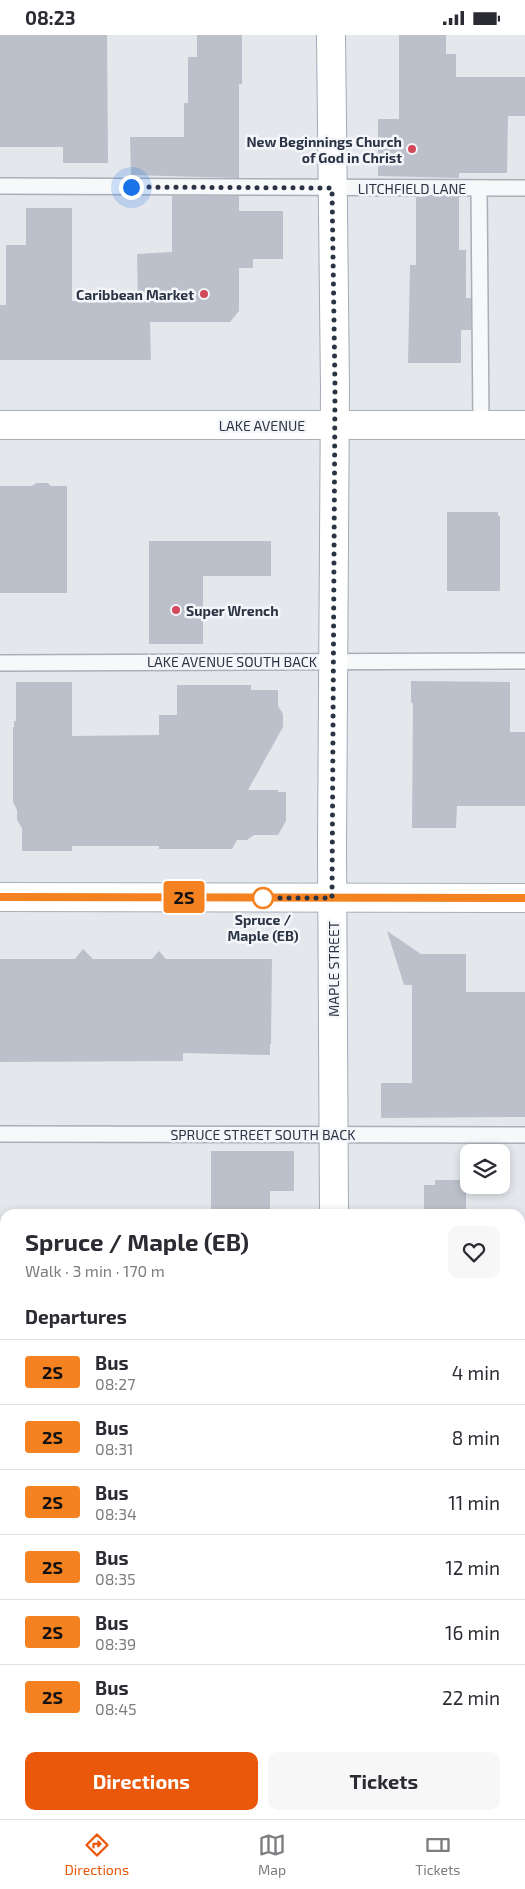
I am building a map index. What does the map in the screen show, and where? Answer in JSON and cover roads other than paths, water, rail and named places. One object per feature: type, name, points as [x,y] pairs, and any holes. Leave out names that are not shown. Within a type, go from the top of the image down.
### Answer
[{"type":"main road","name":"MAPLE STREET","points":[[331,35],[335,425],[332,898],[334,1209]]},
{"type":"main road","name":"LAKE AVENUE","points":[[0,425],[525,425]]},
{"type":"main road","points":[[0,897],[525,898]]},
{"type":"lane","name":"LITCHFIELD LANE","points":[[0,186],[525,188]]},
{"type":"lane","points":[[479,188],[481,425]]},
{"type":"lane","name":"LAKE AVENUE SOUTH BACK","points":[[0,663],[525,661]]},
{"type":"lane","name":"SPRUCE STREET SOUTH BACK","points":[[0,1135],[525,1135]]},
{"type":"place","name":"New Beginnings Church of God in Christ","points":[[412,149]]},
{"type":"place","name":"Caribbean Market","points":[[204,294]]},
{"type":"place","name":"Super Wrench","points":[[176,610]]},
{"type":"place","name":"Spruce / Maple (EB)","points":[[263,898]]}]
